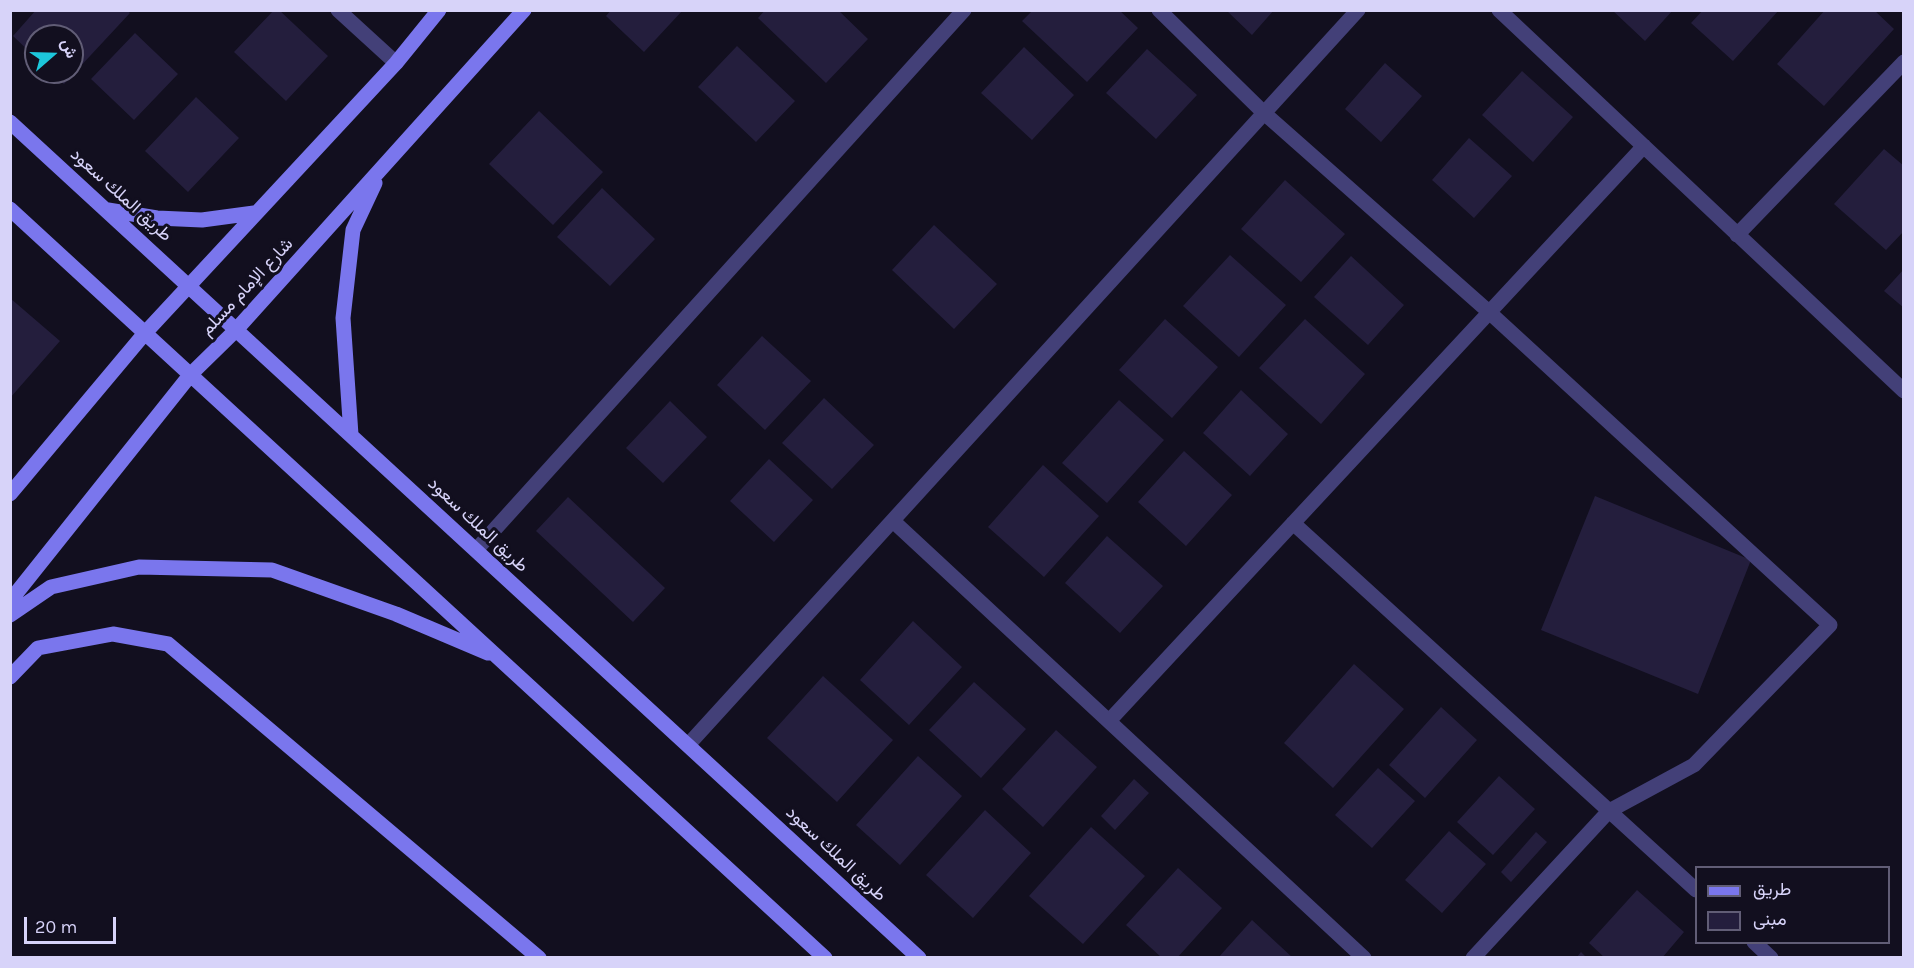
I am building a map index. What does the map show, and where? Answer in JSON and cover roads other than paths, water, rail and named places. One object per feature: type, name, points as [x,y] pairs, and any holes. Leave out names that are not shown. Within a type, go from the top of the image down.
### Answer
[{"type":"main road","points":[[10,494],[145,333],[254,213],[396,63],[439,10]]},
{"type":"main road","name":"شارع الإمام مسلم","points":[[10,601],[191,374],[235,331],[524,10]]},
{"type":"main road","name":"طريق الملك سعود","points":[[10,122],[191,285],[235,331],[919,957]]},
{"type":"main road","points":[[351,435],[344,307],[353,230],[381,169]]},
{"type":"main road","points":[[10,209],[825,957]]},
{"type":"main road","points":[[108,210],[157,218],[202,220],[254,213]]},
{"type":"main road","points":[[10,615],[51,587],[139,567],[272,570],[396,614],[500,658]]},
{"type":"main road","points":[[10,677],[38,648],[113,634],[168,644],[539,957]]},
{"type":"street","points":[[338,10],[396,63]]},
{"type":"street","points":[[476,550],[964,10]]},
{"type":"street","points":[[1159,10],[1264,113],[1489,312],[1830,625],[1694,765],[1609,811],[1473,957]]},
{"type":"street","points":[[688,745],[1358,10]]},
{"type":"street","points":[[1499,10],[1904,391]]},
{"type":"street","points":[[1737,235],[1904,62]]},
{"type":"street","points":[[1108,721],[1644,146]]},
{"type":"street","points":[[893,520],[1364,957]]},
{"type":"street","points":[[1293,524],[1695,889]]},
{"type":"street","points":[[1756,944],[1771,957]]}]
